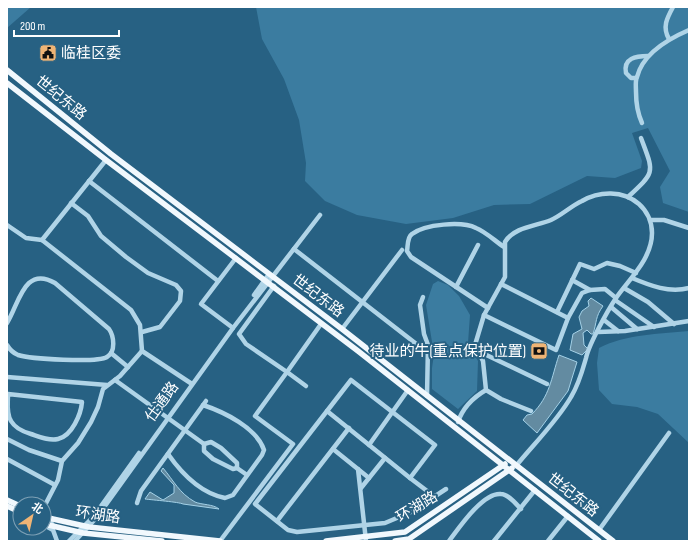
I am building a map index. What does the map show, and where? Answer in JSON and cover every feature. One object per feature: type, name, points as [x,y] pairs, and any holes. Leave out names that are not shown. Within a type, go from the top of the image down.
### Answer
[{"type":"main road","name":"世纪东路","points":[[7,70],[111,154],[342,329],[458,422],[613,541]]},
{"type":"main road","points":[[7,83],[12,81],[12,74]]},
{"type":"main road","name":"世纪东路","points":[[7,83],[106,160],[274,286],[599,541]]},
{"type":"main road","points":[[33,104],[32,97],[37,94]]},
{"type":"main road","points":[[106,160],[111,154]]},
{"type":"main road","name":"环湖路","points":[[326,541],[366,539],[404,532],[509,461]]},
{"type":"main road","name":"环湖路","points":[[395,541],[409,540],[516,466]]},
{"type":"main road","name":"环湖路","points":[[52,519],[87,526],[220,541]]},
{"type":"main road","name":"环湖路","points":[[52,527],[80,533],[162,541]]},
{"type":"street","points":[[669,39],[665,29],[665,24],[673,7]]},
{"type":"street","points":[[642,123],[636,107],[636,78],[641,66],[648,56],[669,39],[689,30]]},
{"type":"street","points":[[636,78],[631,78],[626,74],[625,66],[627,62],[633,57],[648,56]]},
{"type":"street","points":[[628,197],[646,180],[651,171],[641,138]]},
{"type":"street","points":[[42,240],[106,160]]},
{"type":"street","points":[[89,181],[218,281]]},
{"type":"street","points":[[486,390],[483,361],[475,342],[484,315],[501,284],[506,269],[504,247],[507,238],[514,232],[550,220],[586,198],[605,193],[628,197],[642,206],[650,220],[652,228],[651,242],[634,276],[615,299],[604,320],[586,358],[581,379],[571,398],[516,466]]},
{"type":"street","points":[[71,203],[88,216],[101,236],[126,257],[148,273],[176,285],[181,291],[180,301],[160,327],[142,332]]},
{"type":"street","name":"仕通路","points":[[69,541],[87,526],[266,281],[294,249],[320,215]]},
{"type":"street","points":[[650,220],[664,220],[689,228]]},
{"type":"street","points":[[7,225],[21,236],[42,240],[128,307],[139,321],[142,332],[142,351],[115,380],[103,389],[98,407],[91,422],[78,442],[62,460],[55,485],[50,496]]},
{"type":"street","points":[[488,308],[409,255],[408,244],[411,235],[436,226],[470,226],[481,231],[504,247]]},
{"type":"street","points":[[456,287],[478,245]]},
{"type":"street","points":[[294,249],[428,352]]},
{"type":"street","points":[[342,329],[402,250]]},
{"type":"street","points":[[232,327],[201,304],[236,258]]},
{"type":"street","points":[[557,312],[580,264],[594,269],[607,263],[623,267],[634,276],[664,289],[674,290],[689,288]]},
{"type":"street","points":[[7,322],[15,310],[25,287],[35,280],[45,278],[55,284],[109,329],[113,337],[111,353],[104,359],[88,361],[27,358],[14,353],[7,345]]},
{"type":"street","points":[[572,280],[590,290]]},
{"type":"street","points":[[501,284],[568,318]]},
{"type":"street","points":[[274,286],[239,334],[246,344],[306,386]]},
{"type":"street","points":[[624,288],[648,302],[674,324]]},
{"type":"street","points":[[484,315],[556,350],[568,318],[582,293],[590,290],[605,289],[615,299],[654,327]]},
{"type":"street","points":[[423,297],[420,305],[424,334],[428,345],[427,396]]},
{"type":"street","points":[[611,307],[637,329]]},
{"type":"street","points":[[604,320],[619,331]]},
{"type":"street","points":[[598,332],[654,327],[689,321]]},
{"type":"street","points":[[220,541],[293,444],[255,416],[321,324]]},
{"type":"street","points":[[142,351],[191,384]]},
{"type":"street","points":[[478,351],[547,384]]},
{"type":"street","points":[[111,353],[128,367]]},
{"type":"street","points":[[7,377],[107,385]]},
{"type":"street","points":[[115,380],[204,444]]},
{"type":"street","points":[[410,478],[435,445],[351,380],[255,504],[288,530],[297,532],[385,523],[398,518],[446,489]]},
{"type":"street","points":[[369,445],[408,390]]},
{"type":"street","points":[[486,390],[505,401],[531,411]]},
{"type":"street","points":[[458,422],[460,416],[470,402],[486,390]]},
{"type":"street","points":[[8,394],[82,402],[81,409],[72,428],[64,437],[52,440],[28,433],[11,423],[8,412],[8,394]]},
{"type":"street","points":[[137,503],[141,491],[205,403],[234,419],[252,433],[261,444],[263,453],[232,496],[223,498],[212,494],[190,481],[181,473],[168,454]]},
{"type":"street","points":[[327,411],[435,497]]},
{"type":"street","points":[[277,521],[349,428]]},
{"type":"street","points":[[599,530],[669,433]]},
{"type":"street","points":[[7,439],[29,450],[62,460]]},
{"type":"street","points":[[204,444],[211,442],[221,448],[237,463],[237,468]]},
{"type":"street","points":[[204,444],[204,451],[213,459],[233,469],[237,468],[247,475]]},
{"type":"street","points":[[333,449],[369,478]]},
{"type":"street","points":[[361,488],[385,458]]},
{"type":"street","points":[[7,459],[55,485]]},
{"type":"street","points":[[358,469],[366,539]]},
{"type":"street","points":[[494,541],[535,490]]},
{"type":"street","points":[[449,541],[476,508],[490,497],[499,493],[504,494],[521,509]]},
{"type":"street","points":[[548,541],[568,516]]},
{"type":"street","points":[[52,525],[55,528]]},
{"type":"street","points":[[52,529],[57,541]]},
{"type":"street","points":[[404,532],[409,540]]},
{"type":"street","name":"仕通路","points":[[75,541],[80,533]]},
{"type":"shaded area","points":[[7,7],[31,7],[7,28]]},
{"type":"shaded area","points":[[256,7],[689,7],[689,212],[663,203],[660,187],[670,171],[648,128],[632,133],[642,161],[641,168],[615,178],[587,176],[530,204],[494,205],[453,218],[406,224],[357,215],[325,201],[305,181],[306,163],[299,120],[284,79],[262,39]]},
{"type":"shaded area","points":[[438,281],[448,285],[459,296],[470,315],[468,343],[478,361],[477,391],[458,409],[432,389],[434,354],[426,305],[433,284]]},
{"type":"shaded area","points":[[591,298],[603,306],[597,317],[593,334],[587,330],[583,333],[584,345],[588,349],[582,355],[570,350],[573,334],[582,329],[579,317],[582,311],[589,306],[588,301]]},
{"type":"shaded area","points":[[689,331],[689,443],[658,414],[637,407],[612,404],[599,390],[597,363],[599,348],[610,343],[643,335]]},
{"type":"shaded area","points":[[559,355],[577,362],[568,391],[537,433],[523,420],[527,415],[532,414],[543,401]]},
{"type":"shaded area","points":[[163,468],[181,491],[189,498],[195,502],[214,506],[219,509],[145,499],[150,492],[163,500],[174,493],[174,485],[161,471]]},
{"type":"place","name":"临桂区委","points":[[48,53]]},
{"type":"place","name":"待业的牛(重点保护位置)","points":[[539,351]]}]
